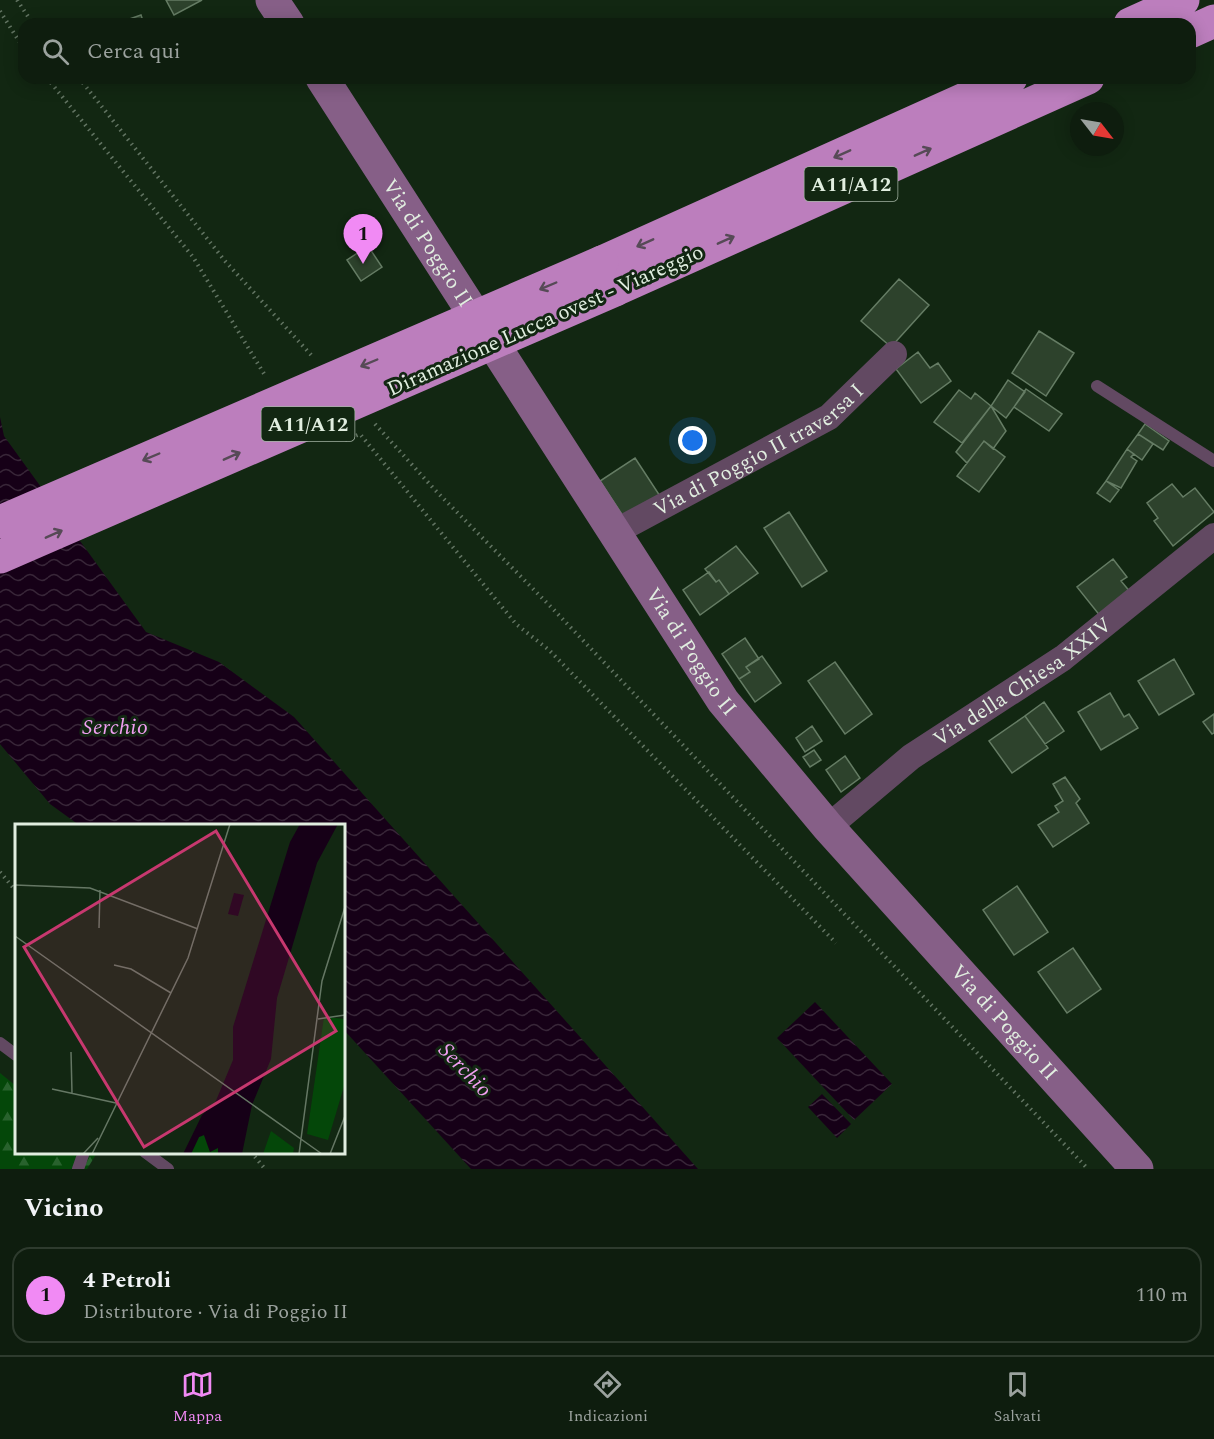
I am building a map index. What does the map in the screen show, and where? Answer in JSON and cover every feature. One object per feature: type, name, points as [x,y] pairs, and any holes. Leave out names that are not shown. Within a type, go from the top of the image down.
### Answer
[{"type":"highway","points":[[1144,18],[1184,0]]},
{"type":"highway","points":[[1196,29],[1214,21]]},
{"type":"highway","name":"Diramazione Lucca ovest - Viareggio","points":[[0,558],[608,276],[999,84]]},
{"type":"highway","name":"Diramazione Lucca ovest - Viareggio","points":[[0,522],[608,276],[1073,84]]},
{"type":"main road","points":[[272,0],[284,18]]},
{"type":"main road","name":"Via di Poggio II","points":[[326,84],[723,701],[828,827],[1137,1169]]},
{"type":"street","name":"Via di Poggio II traversa I","points":[[613,533],[829,417],[894,354]]},
{"type":"street","name":"Via della Chiesa XXIV","points":[[828,827],[911,757],[1063,658],[1214,536]]},
{"type":"lane","points":[[1097,386],[1214,460]]},
{"type":"lane","points":[[0,1043],[15,1054]]},
{"type":"lane","points":[[78,1169],[83,1154]]},
{"type":"lane","points":[[148,1154],[168,1169]]},
{"type":"path","points":[[17,0],[29,18]]},
{"type":"path","points":[[0,11],[18,40]]},
{"type":"path","points":[[52,84],[193,257],[270,384]]},
{"type":"path","points":[[84,84],[225,261],[320,364]]},
{"type":"path","points":[[373,422],[435,490],[554,610],[1088,1169]]},
{"type":"path","points":[[341,442],[360,434],[516,624],[549,650],[836,943]]},
{"type":"path","points":[[0,872],[15,890]]},
{"type":"path","points":[[253,1154],[265,1169]]},
{"type":"green space","points":[[0,1073],[15,1085],[15,1154],[96,1154],[87,1169],[0,1169]]},
{"type":"water","name":"Serchio","points":[[0,417],[4,436],[146,632],[219,662],[294,717],[698,1169],[471,1169],[345,1031],[345,824],[78,824],[50,804],[0,744]]},
{"type":"water","points":[[815,1002],[892,1084],[854,1120],[777,1038]]},
{"type":"water","points":[[822,1094],[851,1124],[837,1138],[808,1107]]},
{"type":"building","points":[[166,0],[202,0],[174,15]]},
{"type":"building","points":[[368,246],[382,267],[361,281],[347,260]]},
{"type":"building","points":[[899,279],[929,305],[891,347],[861,321]]},
{"type":"building","points":[[1039,331],[1074,353],[1046,396],[1012,373]]},
{"type":"building","points":[[918,352],[930,368],[938,363],[951,381],[921,403],[896,369]]},
{"type":"building","points":[[1008,380],[1025,392],[1006,418],[991,406]]},
{"type":"building","points":[[1026,389],[1062,414],[1049,431],[1014,407]]},
{"type":"building","points":[[959,390],[971,399],[975,393],[991,406],[962,443],[934,422]]},
{"type":"building","points":[[991,406],[1006,431],[993,449],[984,441],[967,463],[956,452]]},
{"type":"building","points":[[1145,424],[1169,441],[1163,450],[1138,434]]},
{"type":"building","points":[[1138,434],[1153,444],[1142,460],[1127,449]]},
{"type":"building","points":[[984,441],[1005,457],[979,492],[957,476]]},
{"type":"building","points":[[1127,449],[1134,454],[1131,457],[1137,461],[1121,488],[1106,481]]},
{"type":"building","points":[[635,458],[660,496],[625,519],[600,481]]},
{"type":"building","points":[[1106,481],[1119,490],[1110,502],[1097,493]]},
{"type":"building","points":[[1172,484],[1183,497],[1195,488],[1214,512],[1173,546],[1154,521],[1158,518],[1147,503]]},
{"type":"building","points":[[789,512],[827,571],[802,587],[764,528]]},
{"type":"building","points":[[736,546],[758,573],[729,594],[719,580],[716,582],[705,569]]},
{"type":"building","points":[[1113,559],[1127,577],[1121,581],[1131,593],[1101,617],[1077,587]]},
{"type":"building","points":[[709,572],[716,582],[719,580],[729,594],[700,615],[683,590]]},
{"type":"building","points":[[745,638],[759,659],[746,667],[750,672],[739,679],[722,654]]},
{"type":"building","points":[[762,656],[781,683],[755,702],[739,679],[750,672],[746,667]]},
{"type":"building","points":[[1174,659],[1194,694],[1159,715],[1138,681]]},
{"type":"building","points":[[835,662],[872,714],[845,734],[808,681]]},
{"type":"building","points":[[1110,693],[1124,717],[1129,714],[1138,728],[1101,750],[1078,712]]},
{"type":"building","points":[[1044,702],[1064,731],[1045,744],[1025,716]]},
{"type":"building","points":[[1214,714],[1214,733],[1212,734],[1203,722]]},
{"type":"building","points":[[1025,716],[1048,748],[1012,773],[989,741]]},
{"type":"building","points":[[812,726],[822,741],[805,752],[796,738]]},
{"type":"building","points":[[814,750],[821,760],[810,767],[803,757]]},
{"type":"building","points":[[845,756],[860,778],[841,792],[826,770]]},
{"type":"building","points":[[1065,777],[1080,799],[1076,803],[1089,823],[1053,847],[1038,825],[1059,812],[1055,806],[1063,801],[1053,784]]},
{"type":"building","points":[[1017,886],[1048,932],[1014,955],[983,910]]},
{"type":"building","points":[[1073,948],[1101,989],[1067,1013],[1038,972]]},
{"type":"place","name":"4 Petroli","points":[[363,264]]}]
